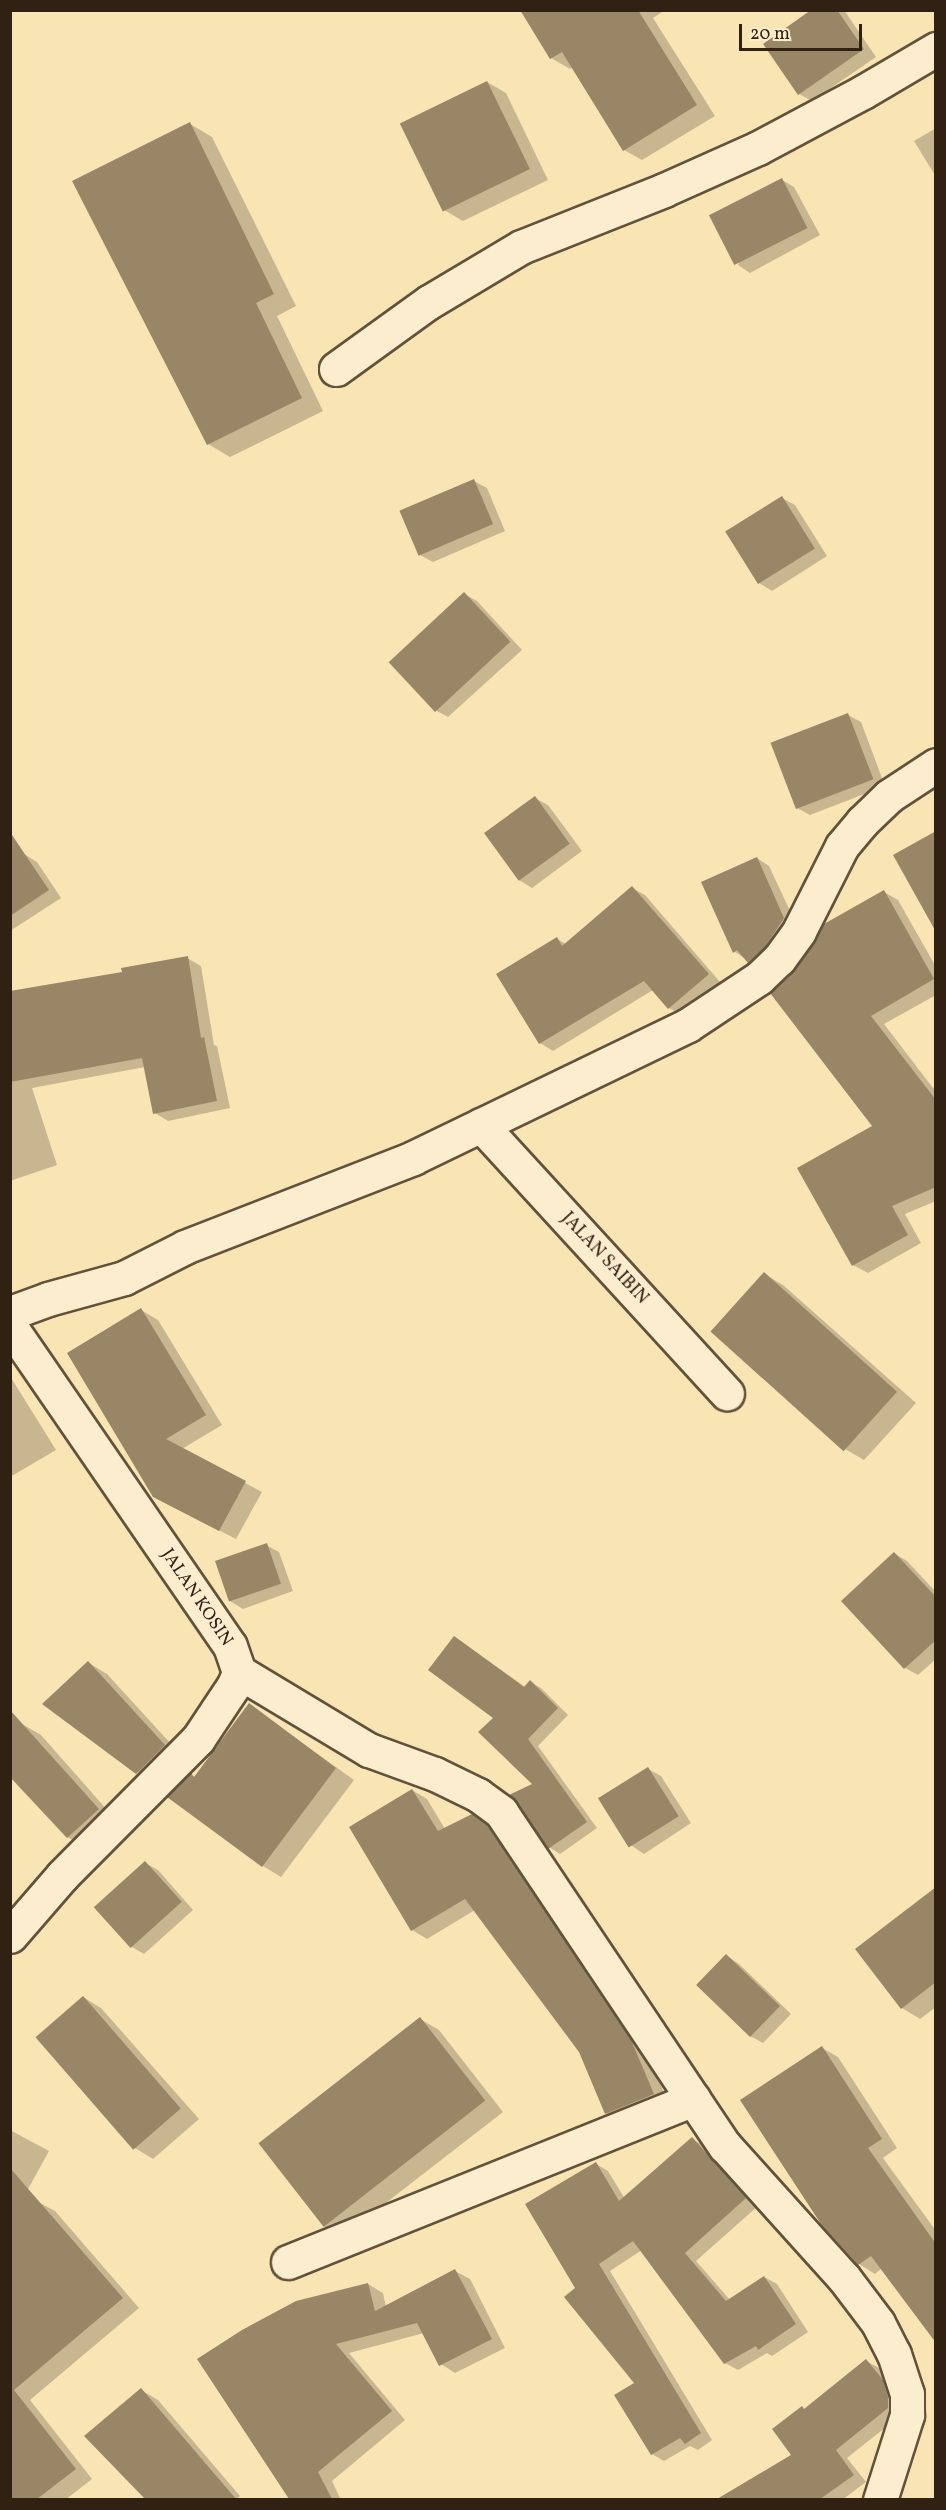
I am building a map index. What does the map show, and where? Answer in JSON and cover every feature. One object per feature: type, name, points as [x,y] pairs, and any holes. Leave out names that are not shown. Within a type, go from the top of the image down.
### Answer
[{"type":"street","points":[[336,369],[429,302],[521,247],[664,190],[758,148],[863,92],[936,49]]},
{"type":"street","points":[[10,1313],[48,1299],[124,1278],[185,1247],[413,1158],[688,1025],[759,978],[779,959],[800,931],[827,872],[862,822],[889,796],[936,765]]},
{"type":"street","name":"JALAN SAIBIN","points":[[481,1125],[727,1393]]},
{"type":"street","name":"JALAN KOSIN","points":[[10,1326],[230,1646],[239,1672]]},
{"type":"street","points":[[10,1936],[62,1876],[198,1739],[234,1685],[239,1672],[369,1750],[467,1790],[501,1812],[725,2146],[844,2278],[878,2323],[894,2354],[907,2394],[907,2415],[880,2499]]},
{"type":"street","points":[[288,2262],[694,2099]]},
{"type":"building","points":[[520,10],[638,10],[697,105],[623,151],[562,52],[550,59]]},
{"type":"building","points":[[811,10],[837,10],[864,49],[798,95],[763,44]]},
{"type":"building","points":[[487,81],[530,169],[443,212],[400,124]]},
{"type":"building","points":[[190,122],[274,294],[256,303],[302,398],[207,445],[72,181]]},
{"type":"building","points":[[782,178],[807,228],[734,265],[709,215]]},
{"type":"building","points":[[474,479],[493,524],[419,556],[399,511]]},
{"type":"building","points":[[782,496],[815,549],[758,584],[725,532]]},
{"type":"building","points":[[464,592],[510,642],[435,712],[389,662]]},
{"type":"building","points":[[848,713],[873,779],[796,809],[771,743]]},
{"type":"building","points":[[535,796],[570,844],[519,881],[484,833]]},
{"type":"building","points":[[936,831],[936,932],[893,855]]},
{"type":"building","points":[[10,832],[49,890],[10,916]]},
{"type":"building","points":[[757,857],[784,918],[765,947],[748,963],[737,950],[733,953],[701,882]]},
{"type":"building","points":[[632,886],[709,974],[668,1009],[644,981],[539,1044],[496,974],[557,937],[562,946]]},
{"type":"building","points":[[884,890],[934,979],[871,1016],[936,1100],[936,1187],[892,1206],[908,1235],[852,1266],[797,1168],[872,1126],[770,993],[794,970],[824,924]]},
{"type":"building","points":[[188,956],[201,1038],[204,1037],[217,1101],[153,1114],[142,1058],[10,1082],[10,991],[122,972],[121,968]]},
{"type":"building","points":[[764,1272],[897,1392],[843,1451],[710,1331]]},
{"type":"building","points":[[141,1308],[206,1415],[166,1439],[246,1481],[219,1531],[153,1497],[67,1353]]},
{"type":"building","points":[[267,1543],[281,1584],[229,1602],[215,1561]]},
{"type":"building","points":[[894,1552],[936,1597],[936,1640],[904,1669],[841,1601]]},
{"type":"building","points":[[454,1636],[524,1687],[530,1680],[558,1708],[528,1739],[587,1822],[548,1849],[509,1795],[532,1784],[478,1732],[493,1718],[428,1670]]},
{"type":"building","points":[[88,1661],[165,1745],[136,1774],[42,1704]]},
{"type":"building","points":[[249,1703],[336,1768],[262,1867],[167,1797],[191,1773],[194,1777]]},
{"type":"building","points":[[10,1710],[99,1809],[67,1838],[10,1777]]},
{"type":"building","points":[[648,1767],[679,1816],[629,1847],[598,1798]]},
{"type":"building","points":[[412,1789],[438,1831],[472,1814],[487,1825],[631,2040],[654,2094],[605,2114],[579,2052],[465,1899],[411,1931],[349,1827]]},
{"type":"building","points":[[145,1861],[182,1902],[131,1948],[94,1907]]},
{"type":"building","points":[[936,1887],[936,1982],[901,2009],[855,1949]]},
{"type":"building","points":[[726,1954],[780,2006],[750,2037],[696,1985]]},
{"type":"building","points":[[83,1996],[181,2108],[133,2150],[35,2037]]},
{"type":"building","points":[[420,2017],[485,2101],[324,2227],[258,2143]]},
{"type":"building","points":[[822,2046],[882,2139],[868,2148],[936,2244],[936,2343],[871,2256],[858,2265],[821,2224],[740,2100]]},
{"type":"building","points":[[692,2137],[746,2198],[685,2253],[726,2301],[764,2276],[796,2324],[758,2350],[756,2346],[724,2364],[633,2241],[599,2264],[701,2433],[685,2444],[680,2438],[651,2455],[614,2395],[634,2383],[564,2297],[575,2288],[525,2204],[596,2162],[619,2201]]},
{"type":"building","points":[[10,2168],[123,2298],[14,2390],[76,2469],[37,2499],[10,2499]]},
{"type":"building","points":[[455,2269],[492,2339],[439,2366],[417,2323],[336,2344],[392,2411],[318,2472],[332,2499],[289,2499],[197,2359],[242,2330],[296,2301],[368,2283],[375,2311]]},
{"type":"building","points":[[866,2359],[883,2380],[888,2397],[888,2408],[836,2450],[854,2475],[820,2499],[717,2499],[791,2455],[772,2429],[802,2406],[804,2409]]},
{"type":"building","points":[[141,2388],[236,2499],[145,2499],[84,2436]]}]
